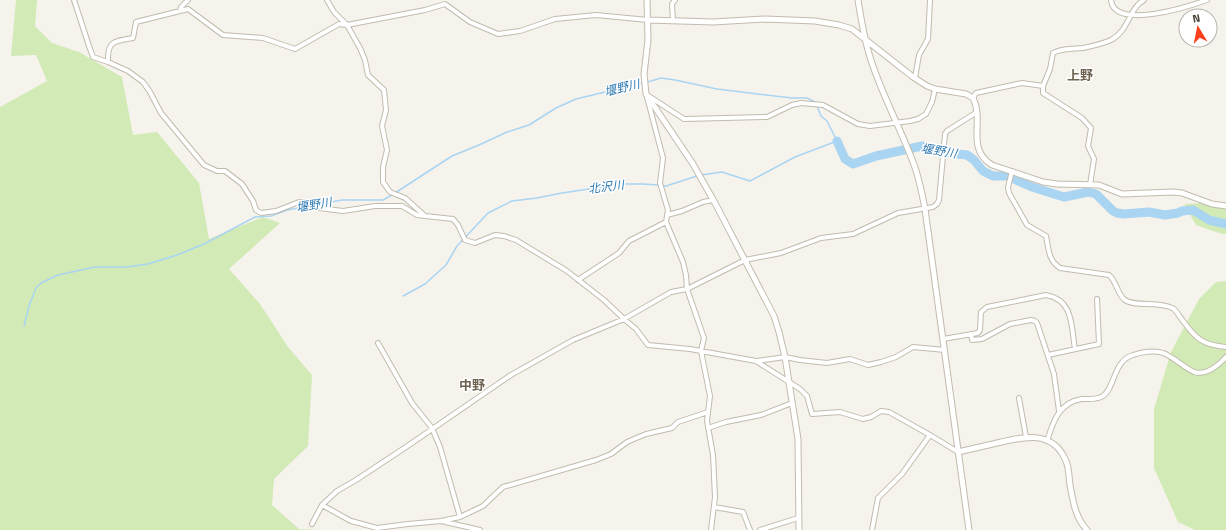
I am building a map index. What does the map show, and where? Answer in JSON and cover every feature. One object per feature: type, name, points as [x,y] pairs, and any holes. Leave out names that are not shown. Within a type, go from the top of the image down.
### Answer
[{"type":"street","points":[[74,0],[94,57],[128,71],[143,82],[150,92],[160,113],[204,165],[217,171],[225,171],[242,184],[253,201],[256,210],[261,213],[276,211],[299,202],[308,203],[316,207],[343,210],[375,206],[402,206],[417,215],[453,219],[458,225],[464,238],[475,243],[495,235],[516,240],[567,271],[604,300],[636,329],[648,344],[701,351],[756,361],[785,357],[827,363],[850,359],[868,365],[896,357],[913,347],[945,350]]},
{"type":"street","points":[[180,11],[181,7],[188,0]]},
{"type":"street","points":[[328,0],[334,12],[347,25],[360,48],[365,60],[368,75],[384,90],[386,110],[382,126],[387,150],[383,167],[383,182],[390,192],[405,198],[425,216]]},
{"type":"street","points":[[647,0],[648,40],[644,80],[646,94],[663,158],[660,183],[668,210],[666,222],[683,262],[687,290],[704,338],[701,351],[710,396],[708,428],[713,455],[715,497],[711,530]]},
{"type":"street","points":[[673,21],[672,4],[675,0]]},
{"type":"street","points":[[858,0],[864,39],[879,84],[897,122],[919,180],[925,209],[969,530]]},
{"type":"street","points":[[914,78],[920,55],[928,38],[930,0]]},
{"type":"street","points":[[1111,0],[1113,7],[1118,11],[1124,14],[1132,15],[1159,13],[1183,8],[1207,0]]},
{"type":"street","points":[[1090,185],[1094,159],[1088,146],[1091,128],[1082,118],[1043,93],[1043,86],[1050,69],[1053,53],[1101,44],[1112,39],[1126,26],[1137,4],[1144,0]]},
{"type":"street","points":[[108,62],[110,45],[116,40],[133,38],[136,22],[188,9],[223,35],[263,38],[295,49],[338,24],[347,25],[425,10],[446,4],[470,22],[498,34],[520,31],[555,19],[596,15],[673,21],[713,22],[765,19],[815,21],[852,29],[914,78],[927,86],[935,89],[966,94],[973,98],[978,112],[977,139],[981,155],[992,165],[1042,182],[1057,184],[1099,185],[1122,194],[1182,193],[1212,204],[1226,206]]},
{"type":"street","points":[[973,98],[976,93],[1022,83],[1043,86]]},
{"type":"street","points":[[646,94],[684,119],[767,117],[792,105],[801,103],[820,105],[830,108],[858,124],[870,126],[918,119],[926,114],[932,102],[935,89]]},
{"type":"street","points":[[646,94],[698,172],[774,316],[785,357],[798,439],[799,530]]},
{"type":"street","points":[[312,524],[322,505],[337,491],[356,480],[511,375],[573,340],[624,319],[670,292],[687,290],[745,260],[781,253],[821,238],[853,234],[898,212],[933,207],[939,200],[944,138],[948,131],[978,112]]},
{"type":"street","points":[[1012,173],[1008,187],[1009,192],[1026,226],[1046,236],[1051,259],[1054,264],[1060,268],[1109,275],[1114,280],[1122,297],[1127,302],[1167,306],[1174,309],[1193,334],[1203,343],[1226,347]]},
{"type":"street","points":[[667,215],[713,200]]},
{"type":"street","points":[[578,280],[619,253],[629,241],[666,222]]},
{"type":"street","points":[[943,339],[978,333],[980,330],[981,312],[987,307],[1046,295],[1054,296],[1061,300],[1067,307],[1075,349]]},
{"type":"street","points":[[1048,355],[1099,344],[1097,299]]},
{"type":"street","points":[[971,334],[972,340],[982,339],[1010,324],[1031,320],[1035,321],[1037,323],[1054,374],[1059,411]]},
{"type":"street","points":[[378,343],[412,403],[432,428],[440,447],[460,517]]},
{"type":"street","points":[[1047,441],[1053,422],[1059,411],[1070,402],[1103,396],[1117,370],[1125,359],[1132,355],[1154,351],[1164,353],[1194,372],[1202,373],[1221,363],[1226,357]]},
{"type":"street","points":[[756,361],[788,381],[807,396],[812,414],[840,412],[863,419],[871,418],[881,411],[889,412],[958,452],[1026,437],[1034,437],[1047,441],[1057,447],[1066,461],[1075,511],[1087,530]]},
{"type":"street","points":[[1018,398],[1026,437]]},
{"type":"street","points":[[708,428],[726,422],[761,415],[792,403]]},
{"type":"street","points":[[322,505],[350,521],[376,528],[441,521],[460,517],[483,506],[503,487],[596,460],[611,454],[627,442],[634,439],[646,434],[672,428],[678,422],[708,412]]},
{"type":"street","points":[[872,530],[878,498],[902,474],[930,435]]},
{"type":"street","points":[[714,507],[743,512],[750,530]]},
{"type":"street","points":[[760,530],[798,518]]},
{"type":"street","points":[[441,521],[480,530]]},
{"type":"green space","points":[[16,0],[37,0],[35,26],[52,43],[79,52],[122,77],[133,135],[157,132],[199,183],[209,239],[263,217],[280,223],[229,269],[260,304],[288,347],[312,375],[308,446],[274,479],[272,505],[299,529],[321,530],[0,530],[0,107],[47,81],[36,55],[11,56]]},
{"type":"green space","points":[[1226,202],[1226,234],[1196,225],[1184,204]]},
{"type":"green space","points":[[1226,281],[1226,530],[1195,530],[1178,522],[1154,468],[1154,409],[1171,352],[1199,299],[1216,282]]},
{"type":"waterway","name":"堰野川","points":[[395,193],[452,156],[507,132],[529,125],[556,108],[576,99],[661,78],[717,89],[792,98],[807,98],[815,102]]},
{"type":"waterway","name":"北沢川","points":[[701,175],[722,172],[750,181],[795,157],[837,141],[827,121],[821,116],[817,106]]},
{"type":"waterway","name":"堰野川","points":[[837,141],[845,159],[853,164],[876,156],[922,146],[948,153],[967,155],[974,160],[983,171],[993,176],[1007,176],[1032,187],[1064,197],[1088,192],[1096,194],[1113,211],[1117,213],[1124,214],[1149,212],[1165,215],[1193,210],[1209,220],[1226,224]]},
{"type":"waterway","name":"北沢川","points":[[663,186],[697,176]]},
{"type":"waterway","name":"北沢川","points":[[403,296],[425,284],[446,265],[457,246],[488,213],[512,201],[622,184],[659,185]]},
{"type":"waterway","name":"堰野川","points":[[315,205],[342,200],[383,200],[392,195]]},
{"type":"waterway","name":"堰野川","points":[[24,326],[29,306],[36,288],[41,283],[58,275],[95,267],[127,267],[148,264],[177,255],[204,244],[255,217],[271,216],[287,210],[310,206]]},
{"type":"district","name":"上野","points":[[1080,75]]},
{"type":"district","name":"中野","points":[[472,385]]}]
